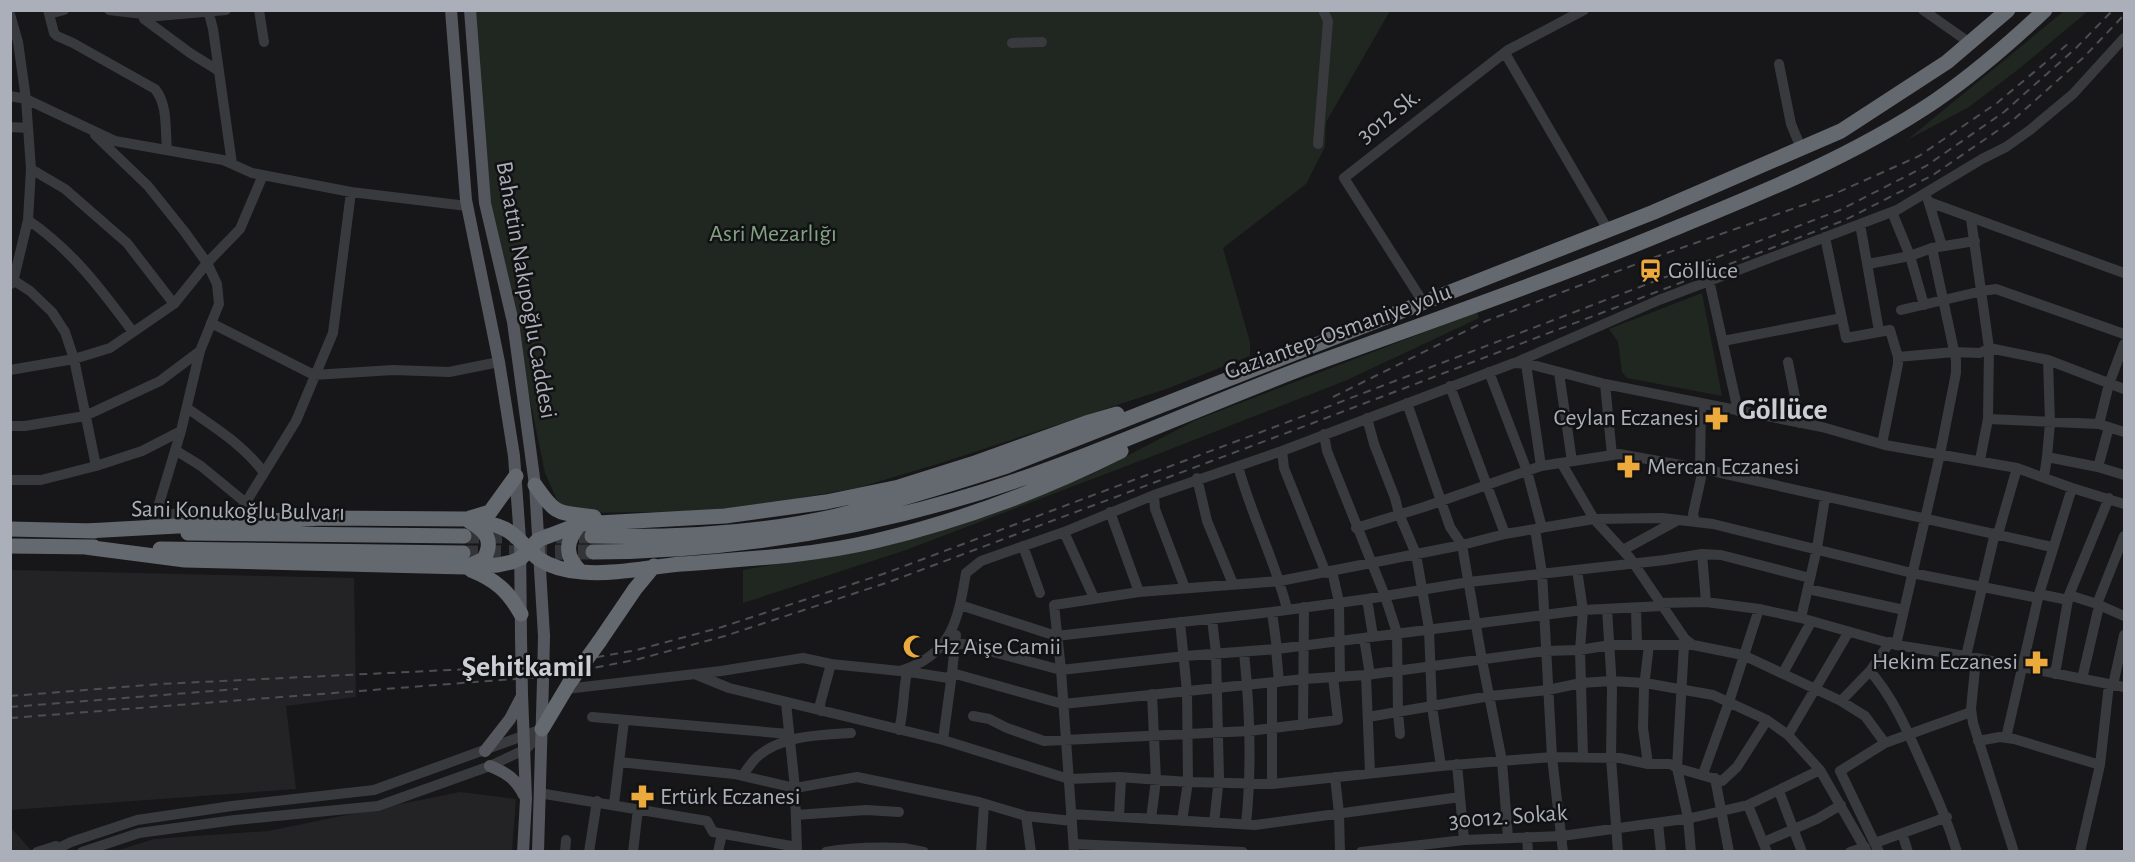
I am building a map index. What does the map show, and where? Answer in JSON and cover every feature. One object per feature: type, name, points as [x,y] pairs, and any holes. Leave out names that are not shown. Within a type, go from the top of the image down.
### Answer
[{"type":"highway","name":"Gaziantep-Osmaniye yolu","points":[[592,536],[647,538],[741,531],[834,516],[905,498],[1007,466],[1608,230],[1841,131],[1947,62],[2008,10]]},
{"type":"highway","name":"Gaziantep-Osmaniye yolu","points":[[592,552],[651,552],[745,543],[837,529],[914,511],[1016,480],[1134,436],[1253,386],[1619,251],[1757,195],[1845,153],[1935,101],[2008,45],[2045,10]]},
{"type":"highway","points":[[86,531],[322,518],[466,519],[505,529],[530,549],[562,569],[581,572],[773,557],[873,541],[956,519],[1022,495],[1114,455],[1253,386]]},
{"type":"highway","points":[[464,560],[498,565],[580,524],[725,516],[826,502],[898,487],[972,464],[1086,423],[1192,393]]},
{"type":"highway","points":[[466,519],[490,512],[516,476]]},
{"type":"highway","points":[[535,485],[547,502],[560,513],[621,521]]},
{"type":"highway","points":[[10,546],[86,547],[185,560],[484,559],[489,548],[488,539],[481,529],[466,519]]},
{"type":"highway","points":[[580,524],[572,534],[568,547],[572,562],[581,572]]},
{"type":"highway","name":"Sani Konukoğlu Bulvarı","points":[[10,529],[277,535],[464,536]]},
{"type":"highway","points":[[464,560],[510,595],[521,614]]},
{"type":"highway","points":[[542,729],[568,686],[634,589],[654,566]]},
{"type":"main road","name":"Bahattin Nakıpoğlu Caddesi","points":[[451,10],[467,206],[500,362],[516,476],[530,549]]},
{"type":"main road","name":"Bahattin Nakıpoğlu Caddesi","points":[[470,10],[485,203],[513,322],[535,485],[530,549]]},
{"type":"main road","points":[[523,852],[526,799],[521,614],[530,549]]},
{"type":"main road","points":[[530,549],[544,636],[538,852]]},
{"type":"main road","points":[[485,751],[510,719],[522,694]]},
{"type":"main road","points":[[490,766],[507,773],[518,783],[526,799]]},
{"type":"street","points":[[64,10],[49,12],[54,33],[57,36],[122,69],[155,89],[161,97],[164,107],[167,149]]},
{"type":"street","points":[[108,10],[120,13],[143,12],[158,16],[226,10]]},
{"type":"street","points":[[259,10],[264,42]]},
{"type":"street","points":[[1318,144],[1328,21],[1323,10]]},
{"type":"street","name":"3012 Sk.","points":[[1423,302],[1344,178],[1505,53],[1584,10]]},
{"type":"street","points":[[1923,10],[1970,43]]},
{"type":"street","points":[[143,12],[144,19],[158,30],[219,71]]},
{"type":"street","points":[[208,12],[232,164]]},
{"type":"street","points":[[10,14],[16,66],[26,99],[31,169],[28,220],[12,280],[30,291],[52,312],[65,332],[74,358],[96,466]]},
{"type":"street","points":[[943,740],[960,607],[966,573],[972,567],[1197,478],[1282,451],[1514,363],[1709,280],[1928,198],[1982,159],[2006,147],[2030,130],[2073,94],[2120,49],[2124,38]]},
{"type":"street","points":[[1012,43],[1042,42]]},
{"type":"street","points":[[1505,53],[1608,230]]},
{"type":"street","points":[[1779,64],[1791,124],[1801,148]]},
{"type":"street","points":[[10,96],[26,99],[115,141],[223,160],[263,176],[351,192],[467,206]]},
{"type":"street","points":[[10,127],[28,128]]},
{"type":"street","points":[[88,128],[148,186],[207,264],[217,284],[219,304],[200,351],[181,431],[152,526]]},
{"type":"street","points":[[31,169],[65,189],[127,243],[174,304]]},
{"type":"street","points":[[10,370],[74,358],[110,348],[174,304],[240,229],[263,176]]},
{"type":"street","points":[[158,507],[170,514],[240,512],[246,503],[296,421],[333,333],[351,192]]},
{"type":"street","points":[[1928,198],[1971,219],[2124,273]]},
{"type":"street","points":[[1841,702],[1893,644],[1904,610],[1956,373],[1956,360],[1942,300],[1937,247],[1928,198]]},
{"type":"street","points":[[1892,212],[1910,256],[1924,305]]},
{"type":"street","points":[[1971,219],[1989,348],[1988,419],[1980,460]]},
{"type":"street","points":[[28,220],[53,237],[91,276],[133,332]]},
{"type":"street","points":[[1860,224],[1879,331]]},
{"type":"street","points":[[1825,237],[1846,338],[1890,330],[1898,357],[1882,444]]},
{"type":"street","points":[[1868,264],[1910,256],[1937,247],[1975,241]]},
{"type":"street","points":[[1709,280],[1738,411]]},
{"type":"street","points":[[1901,310],[1996,289],[2124,334]]},
{"type":"street","points":[[1723,341],[1842,318]]},
{"type":"street","points":[[211,323],[314,375],[393,370],[448,372],[500,362]]},
{"type":"street","points":[[2098,467],[2109,384],[2124,344]]},
{"type":"street","points":[[1898,357],[1980,352],[1989,348],[2048,360],[2124,389]]},
{"type":"street","points":[[10,426],[25,426],[85,416],[160,381],[200,351]]},
{"type":"street","points":[[2044,477],[2050,423],[2048,360]]},
{"type":"street","points":[[1788,362],[1800,423]]},
{"type":"street","points":[[1514,363],[1605,384],[1800,423],[1882,444],[2017,468],[2124,504]]},
{"type":"street","points":[[1526,364],[1541,466]]},
{"type":"street","points":[[1489,372],[1527,471],[1539,529],[1552,757],[1563,852]]},
{"type":"street","points":[[1559,373],[1567,462],[1594,519],[1634,564],[1688,645],[1682,689],[1677,768],[1688,818],[1691,852]]},
{"type":"street","points":[[1605,384],[1612,455]]},
{"type":"street","points":[[1450,386],[1505,534]]},
{"type":"street","points":[[1407,403],[1450,526],[1462,545],[1502,761],[1508,838]]},
{"type":"street","points":[[1695,521],[1693,514],[1702,469],[1701,403]]},
{"type":"street","points":[[187,408],[234,441],[254,459],[264,473]]},
{"type":"street","points":[[1367,418],[1399,514],[1416,554],[1429,629],[1432,707],[1441,766]]},
{"type":"street","points":[[1988,419],[2104,426],[2124,432]]},
{"type":"street","points":[[10,480],[41,480],[96,466],[142,451],[181,431]]},
{"type":"street","points":[[1324,434],[1327,451],[1397,633],[1400,734]]},
{"type":"street","points":[[175,450],[201,466],[246,503]]},
{"type":"street","points":[[973,716],[989,719],[1044,741],[1249,731],[1338,720],[1339,602],[1329,572],[1284,468],[1282,451]]},
{"type":"street","points":[[1356,528],[1443,501],[1541,466],[1619,454],[1702,469],[2052,547]]},
{"type":"street","points":[[2047,457],[2098,467],[2124,475]]},
{"type":"street","points":[[1238,466],[1246,497],[1280,581],[1287,609]]},
{"type":"street","points":[[2014,852],[1978,741],[1971,712],[1971,657],[1982,586],[2017,468]]},
{"type":"street","points":[[1197,478],[1207,521],[1233,584]]},
{"type":"street","points":[[2006,738],[2038,596],[2072,488]]},
{"type":"street","points":[[1154,495],[1155,509],[1185,588]]},
{"type":"street","points":[[1783,673],[1806,620],[1809,583],[1825,498]]},
{"type":"street","points":[[2055,674],[2068,597],[2109,498]]},
{"type":"street","points":[[1110,512],[1139,592]]},
{"type":"street","points":[[1243,852],[1074,848],[1054,605],[1139,592],[1280,581],[1372,564],[1505,534],[1594,519],[1695,521],[1817,548],[1912,573],[2038,596],[2068,597],[2098,605],[2124,616]]},
{"type":"street","points":[[1623,550],[1679,520]]},
{"type":"street","points":[[1064,532],[1094,598]]},
{"type":"street","points":[[2082,679],[2098,605],[2124,536]]},
{"type":"street","points":[[1023,546],[1041,593]]},
{"type":"street","points":[[960,607],[1056,636],[1272,612],[1385,597],[1469,582],[1634,564],[1702,554],[1721,555],[1904,610]]},
{"type":"street","points":[[1702,554],[1706,602]]},
{"type":"street","points":[[1577,570],[1583,610],[1580,650],[1583,756]]},
{"type":"street","points":[[1367,599],[1370,773]]},
{"type":"street","points":[[956,642],[1061,670],[1185,656],[1276,649],[1583,610],[1706,602],[1759,609],[1893,644],[2115,685]]},
{"type":"street","points":[[904,671],[936,651],[949,636],[960,607]]},
{"type":"street","points":[[1303,725],[1304,607]]},
{"type":"street","points":[[1636,608],[1643,645],[1645,683],[1643,728],[1648,764]]},
{"type":"street","points":[[1607,609],[1611,681],[1611,758],[1618,852]]},
{"type":"street","points":[[1703,774],[1759,609]]},
{"type":"street","points":[[1272,612],[1276,649],[1271,729],[1272,784]]},
{"type":"street","points":[[1212,619],[1216,653],[1219,782],[1214,822]]},
{"type":"street","points":[[1180,622],[1185,656],[1188,734],[1188,782],[1182,821]]},
{"type":"street","points":[[1788,735],[1848,633]]},
{"type":"street","points":[[2079,852],[2100,765],[2124,635]]},
{"type":"street","points":[[952,673],[1063,704],[1304,679],[1368,675],[1545,651],[1580,650],[1610,645],[1688,645],[1743,655],[1783,673],[1865,716],[1885,743]]},
{"type":"street","points":[[1244,652],[1248,686],[1250,784],[1246,825]]},
{"type":"street","points":[[568,686],[693,674],[803,658],[831,664],[948,678],[952,673]]},
{"type":"street","points":[[821,711],[820,704],[831,664]]},
{"type":"street","points":[[1870,670],[1887,690],[1910,736],[1947,817],[1957,852]]},
{"type":"street","points":[[899,730],[903,713],[904,671]]},
{"type":"street","points":[[693,674],[729,688],[943,740],[1069,778],[1272,784],[1457,764],[1583,756],[1648,764],[1670,764],[1722,781],[1737,767],[1767,720]]},
{"type":"street","points":[[1368,717],[1490,696],[1611,681],[1645,683],[1713,695],[1767,720],[1788,735],[1820,770],[1871,848]]},
{"type":"street","points":[[1151,819],[1156,780],[1152,694]]},
{"type":"street","points":[[539,793],[707,821],[713,832],[797,849],[795,788],[786,703]]},
{"type":"street","points":[[1871,848],[1840,771],[1885,743],[1910,736],[1971,712]]},
{"type":"street","points":[[592,717],[790,737],[851,733]]},
{"type":"street","points":[[614,804],[624,721]]},
{"type":"street","points":[[37,852],[137,820],[232,806],[374,790],[485,751],[537,738],[542,729]]},
{"type":"street","points":[[743,776],[762,754],[790,737]]},
{"type":"street","points":[[1978,741],[2006,738],[2100,765]]},
{"type":"street","points":[[82,852],[139,833],[235,820],[378,806],[490,766],[525,742]]},
{"type":"street","points":[[619,762],[743,776],[795,788],[857,777],[984,804],[1026,816],[1072,818],[1119,816],[1255,825],[1460,797]]},
{"type":"street","points":[[1457,764],[1464,840]]},
{"type":"street","name":"30012. Sokak","points":[[1361,852],[1448,847],[1464,840],[1562,836],[1688,818],[1748,805],[1820,770]]},
{"type":"street","points":[[1335,777],[1340,852]]},
{"type":"street","points":[[1119,816],[1121,778]]},
{"type":"street","points":[[1715,778],[1730,852]]},
{"type":"street","points":[[1779,791],[1802,852]]},
{"type":"street","points":[[589,852],[597,801]]},
{"type":"street","points":[[981,852],[984,804]]},
{"type":"street","points":[[1748,805],[1765,847],[1841,805]]},
{"type":"street","points":[[633,852],[638,809]]},
{"type":"street","points":[[795,815],[866,810],[899,812]]},
{"type":"street","points":[[1026,816],[1031,852]]},
{"type":"street","points":[[1850,852],[1871,848],[1902,833],[1947,817]]},
{"type":"street","points":[[1658,823],[1661,852]]},
{"type":"street","points":[[1902,833],[1908,852]]},
{"type":"street","points":[[718,852],[722,834]]},
{"type":"street","points":[[1527,837],[1528,852]]},
{"type":"street","points":[[565,852],[566,840]]},
{"type":"street","points":[[1485,840],[1486,852]]},
{"type":"street","points":[[51,852],[71,842]]},
{"type":"street","points":[[826,852],[847,848],[924,852]]},
{"type":"shaded area","points":[[11,570],[354,578],[356,697],[286,706],[296,789],[11,810]]},
{"type":"shaded area","points":[[460,792],[516,799],[512,851],[113,852],[154,839],[268,831]]},
{"type":"shaded area","points":[[11,828],[32,851],[11,851]]},
{"type":"green space","name":"Asri Mezarlığı","points":[[473,11],[1390,11],[1326,122],[1325,147],[1306,184],[1223,248],[1250,342],[1250,356],[1169,388],[941,463],[857,488],[725,511],[581,513],[563,507],[557,500],[545,473],[488,196]]},
{"type":"green space","points":[[2064,11],[2088,11],[1969,107],[1907,140]]},
{"type":"green space","points":[[1702,293],[1722,396],[1627,378],[1622,372],[1618,342],[1609,329]]},
{"type":"green space","points":[[1477,312],[1479,318],[1347,380],[906,550],[743,603],[743,570],[824,556],[1011,506],[1094,473],[1196,420]]},
{"type":"tunnel","points":[[464,536],[592,536]]},
{"type":"tunnel","points":[[463,553],[593,552]]},
{"type":"railway","points":[[10,696],[160,684],[553,665],[637,650],[722,627],[886,573],[1309,414],[1840,210],[1926,166],[2004,112],[2076,48],[2113,10]]},
{"type":"railway","points":[[10,718],[553,676],[639,659],[725,636],[889,582],[1845,220],[1933,175],[2013,120],[2084,57],[2124,15]]},
{"type":"railway","points":[[1333,397],[1486,321],[1647,260],[1832,195],[1919,156],[1997,103],[2069,43]]},
{"type":"railway","points":[[10,707],[238,689]]},
{"type":"place","name":"Göllüce","points":[[1650,271]]},
{"type":"place","name":"Ceylan Eczanesi","points":[[1717,418]]},
{"type":"place","name":"Mercan Eczanesi","points":[[1629,467]]},
{"type":"place","name":"Hz Aişe Camii","points":[[915,647]]},
{"type":"place","name":"Hekim Eczanesi","points":[[2036,662]]},
{"type":"place","name":"Ertürk Eczanesi","points":[[642,797]]},
{"type":"district","name":"Göllüce","points":[[1783,410]]},
{"type":"district","name":"Şehitkamil","points":[[527,667]]}]
